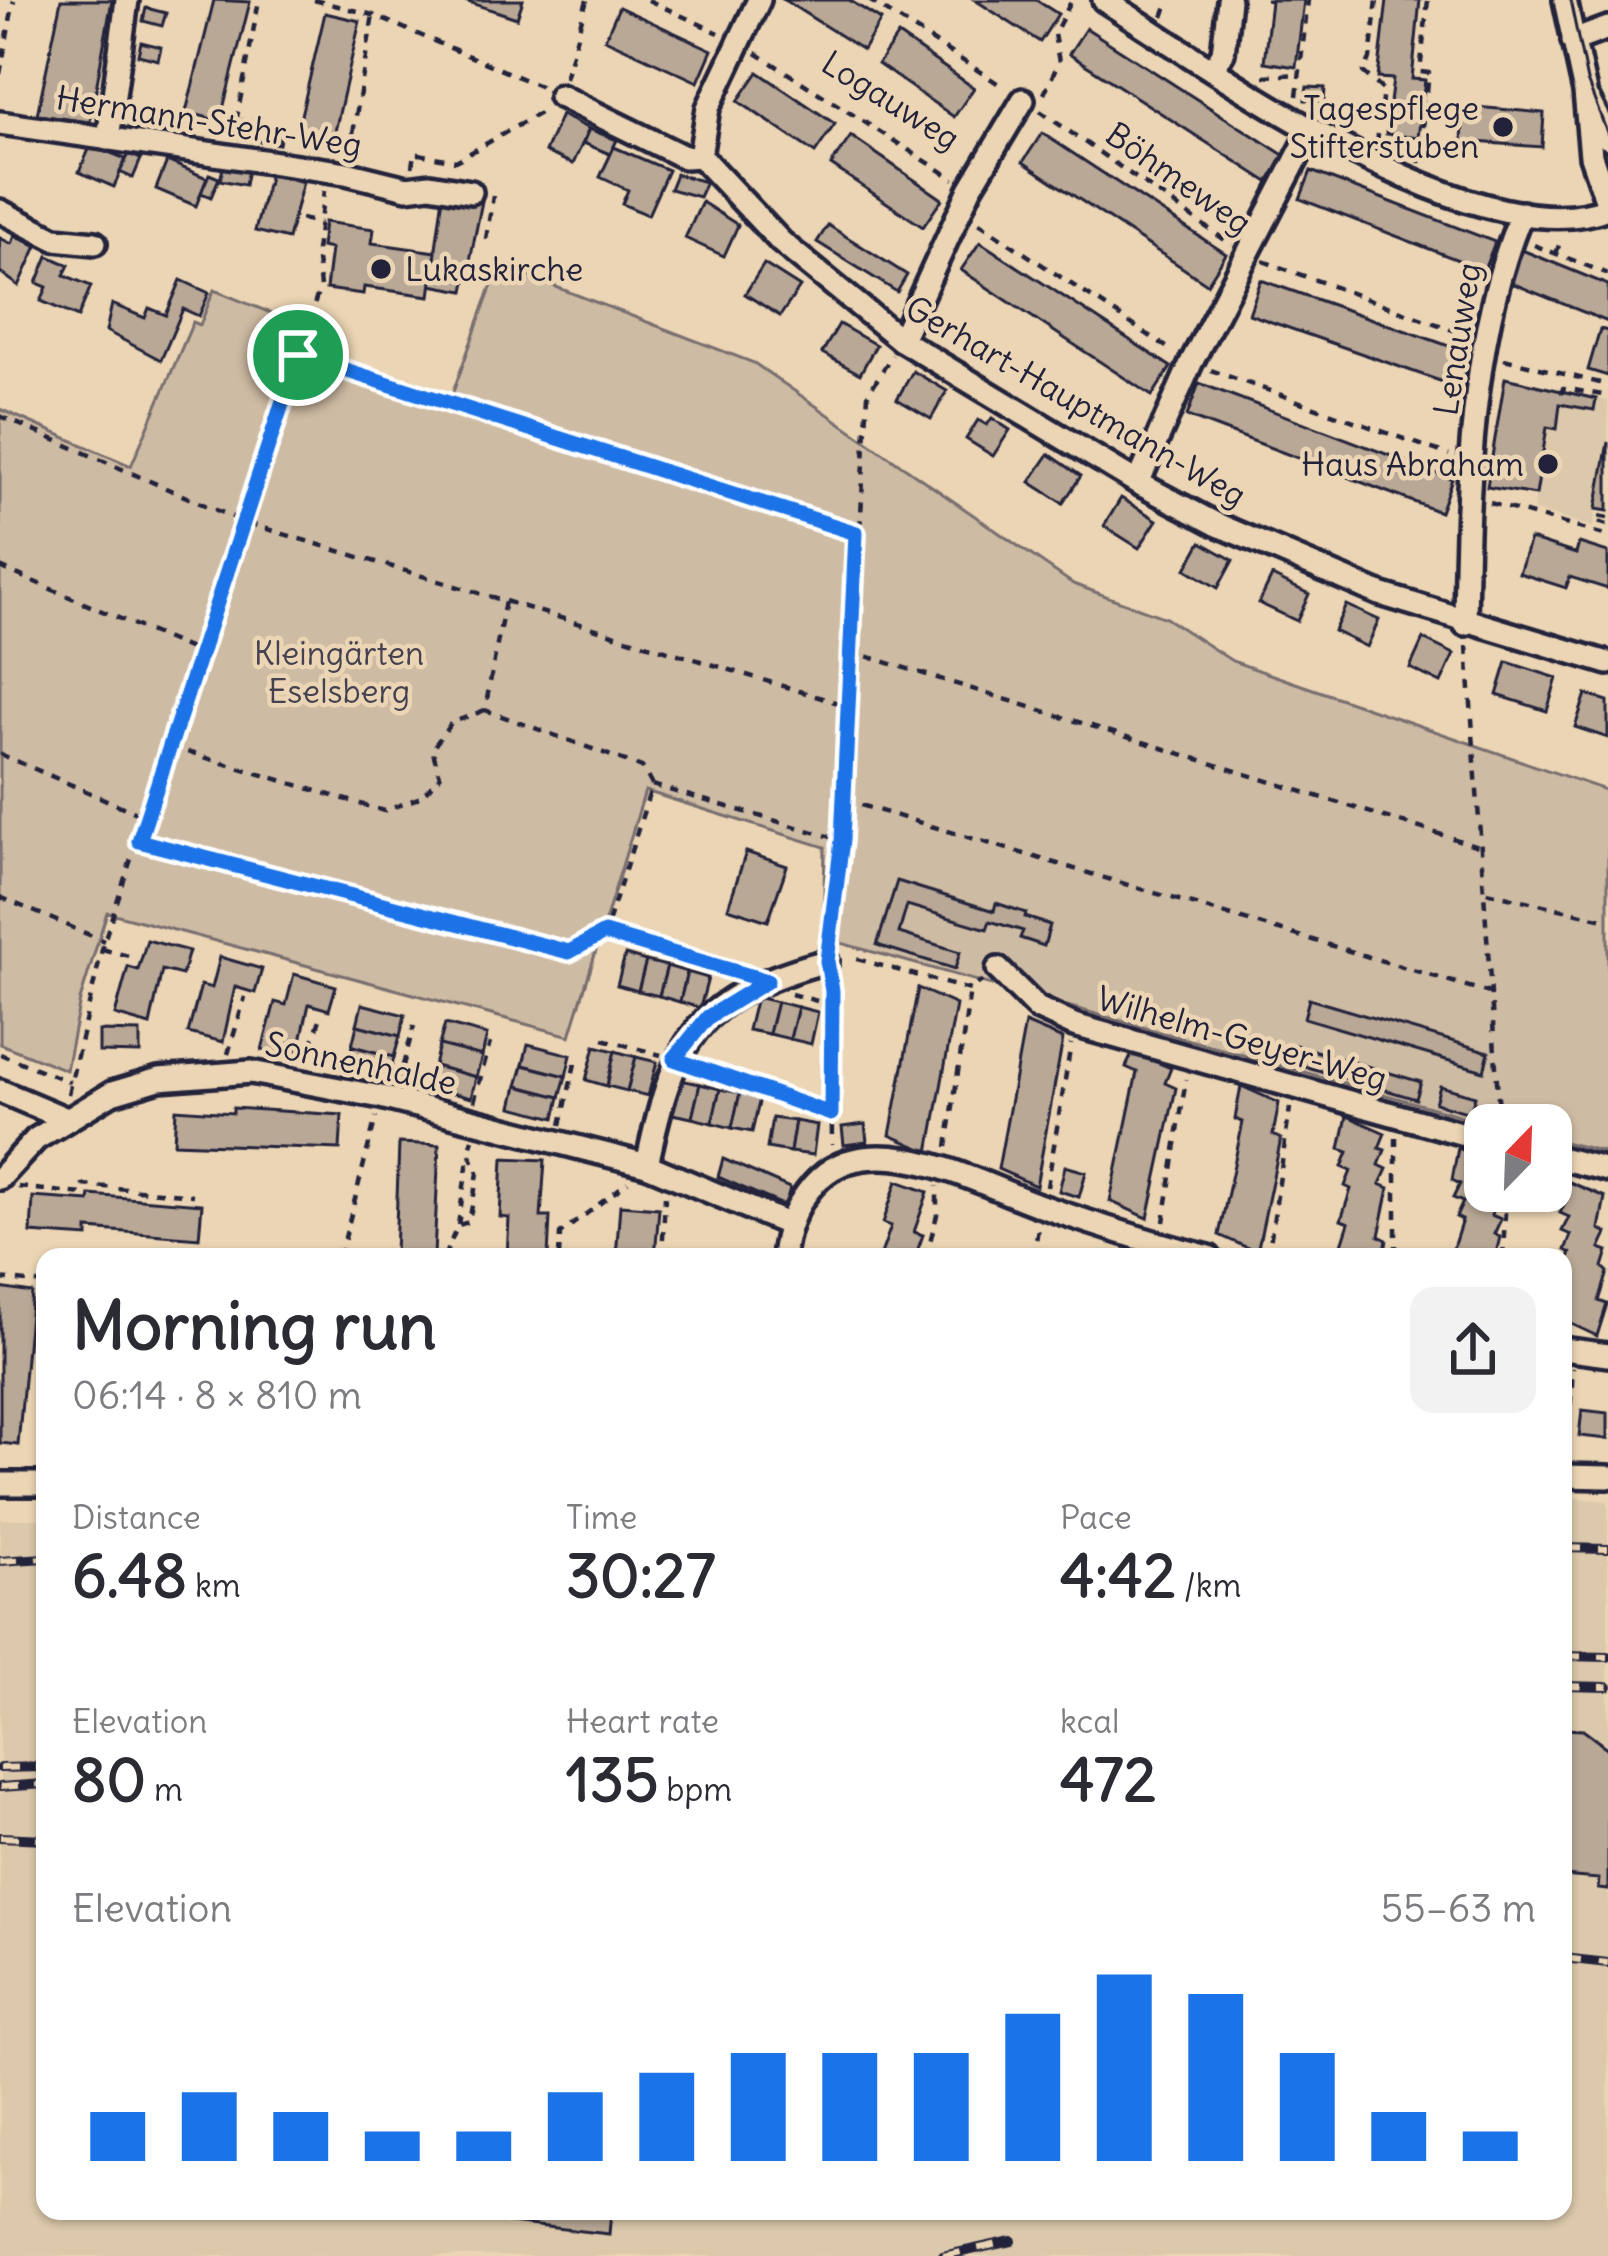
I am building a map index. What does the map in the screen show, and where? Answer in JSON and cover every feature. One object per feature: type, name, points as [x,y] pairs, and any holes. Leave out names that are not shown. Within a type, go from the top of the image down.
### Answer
[{"type":"street","points":[[108,139],[128,0]]},
{"type":"street","points":[[700,156],[708,108],[759,0]]},
{"type":"street","points":[[1104,0],[1311,131],[1417,181],[1522,213],[1579,217],[1608,206],[1591,156],[1586,101],[1565,0]]},
{"type":"street","points":[[1213,69],[1223,53],[1229,0]]},
{"type":"street","points":[[1573,40],[1608,28]]},
{"type":"street","name":"Gerhart-Hauptmann-Weg","points":[[560,96],[684,158],[700,156],[781,242],[901,340],[1138,483],[1301,562],[1466,624],[1608,663]]},
{"type":"street","name":"Logauweg","points":[[901,340],[970,189],[1023,100]]},
{"type":"street","points":[[1586,101],[1608,138]]},
{"type":"street","points":[[1586,101],[1608,161]]},
{"type":"street","name":"Hermann-Stehr-Weg","points":[[0,123],[471,192]]},
{"type":"street","points":[[1138,483],[1246,255],[1311,131]]},
{"type":"street","points":[[0,211],[55,239],[95,243]]},
{"type":"street","name":"Lenauweg","points":[[1466,624],[1467,496],[1498,269],[1522,213]]},
{"type":"street","points":[[657,1169],[674,1059],[708,1017],[767,981],[827,961]]},
{"type":"street","name":"Wilhelm-Geyer-Weg","points":[[998,969],[1037,1008],[1074,1024],[1464,1134]]},
{"type":"street","name":"Sonnenhalde","points":[[0,1181],[64,1118],[112,1093],[159,1079],[224,1072],[300,1080],[387,1098],[657,1169],[790,1225]]},
{"type":"street","points":[[0,1090],[64,1118]]},
{"type":"street","points":[[785,1248],[790,1225],[810,1187],[850,1160],[890,1157],[1180,1248]]},
{"type":"street","points":[[1572,1161],[1608,1170]]},
{"type":"street","points":[[1572,1350],[1608,1355]]},
{"type":"street","points":[[1572,1471],[1608,1477]]},
{"type":"street","points":[[0,1484],[36,1484]]},
{"type":"path","points":[[0,74],[14,0]]},
{"type":"path","points":[[230,155],[259,0]]},
{"type":"path","points":[[314,0],[374,14],[560,96]]},
{"type":"path","points":[[408,186],[414,153],[456,161],[551,107],[560,96],[587,0]]},
{"type":"path","name":"Logauweg","points":[[648,0],[739,42],[970,189]]},
{"type":"path","name":"Böhmeweg","points":[[869,0],[1246,255],[1488,349],[1608,385]]},
{"type":"path","points":[[1052,82],[1059,62],[1054,34],[1072,0]]},
{"type":"path","points":[[1296,96],[1308,0]]},
{"type":"path","points":[[1375,160],[1383,90],[1363,72],[1370,59],[1377,0]]},
{"type":"path","points":[[1417,181],[1429,73],[1420,72],[1428,0]]},
{"type":"path","points":[[64,1118],[103,945],[320,287],[320,223],[374,14]]},
{"type":"path","points":[[1245,89],[1253,75],[1300,74]]},
{"type":"path","points":[[471,192],[493,195],[486,239]]},
{"type":"path","points":[[301,219],[320,223]]},
{"type":"path","points":[[1512,236],[1608,274]]},
{"type":"path","points":[[1556,254],[1560,242]]},
{"type":"path","points":[[832,1124],[832,991],[827,961],[842,840],[856,533],[868,394],[901,340]]},
{"type":"path","points":[[298,355],[856,533]]},
{"type":"path","points":[[1565,374],[1562,391],[1608,395]]},
{"type":"path","points":[[0,416],[244,522],[848,706]]},
{"type":"path","points":[[1467,496],[1608,536]]},
{"type":"path","points":[[0,567],[202,654]]},
{"type":"path","points":[[485,710],[506,601]]},
{"type":"path","points":[[1466,624],[1499,1104]]},
{"type":"path","points":[[850,651],[1481,847]]},
{"type":"path","points":[[170,747],[384,811],[421,797],[440,776],[432,749],[451,723],[485,710],[642,767],[652,785],[842,840]]},
{"type":"path","points":[[0,754],[146,818]]},
{"type":"path","points":[[139,841],[569,952],[604,933],[652,785]]},
{"type":"path","points":[[844,800],[1493,994]]},
{"type":"path","points":[[1487,892],[1608,920]]},
{"type":"path","points":[[0,897],[136,958]]},
{"type":"path","points":[[604,933],[767,981]]},
{"type":"path","points":[[857,959],[970,991]]},
{"type":"path","points":[[951,1139],[970,991],[998,969]]},
{"type":"path","points":[[224,1072],[245,998]]},
{"type":"path","points":[[300,1080],[320,1019]]},
{"type":"path","points":[[343,1248],[387,1098],[414,1026]]},
{"type":"path","points":[[603,1039],[831,1114]]},
{"type":"path","points":[[448,1248],[458,1226],[490,1043]]},
{"type":"path","points":[[1051,1176],[1071,1044]]},
{"type":"path","points":[[0,1054],[70,1082]]},
{"type":"path","points":[[557,1142],[576,1059]]},
{"type":"path","points":[[1167,1204],[1185,1080]]},
{"type":"path","points":[[1269,1248],[1289,1114]]},
{"type":"path","points":[[1396,1149],[1396,1248]]},
{"type":"path","points":[[458,1226],[469,1222],[476,1200],[478,1173],[470,1152]]},
{"type":"path","points":[[929,1248],[938,1215],[936,1168]]},
{"type":"path","points":[[559,1248],[560,1234],[657,1169]]},
{"type":"path","points":[[657,1169],[661,1248]]},
{"type":"path","points":[[0,1181],[82,1194],[83,1185],[193,1195]]},
{"type":"path","points":[[1503,1248],[1505,1212]]},
{"type":"path","points":[[1035,1248],[1036,1237]]},
{"type":"path","points":[[0,1279],[36,1282]]},
{"type":"path","points":[[1572,1392],[1573,1381]]},
{"type":"shaded area","name":"Haus Abraham","points":[[1505,378],[1608,401],[1608,442],[1593,527],[1533,510],[1536,496]]},
{"type":"shaded area","points":[[1572,1498],[1608,1501],[1608,2256],[0,2256],[0,1519],[36,1519],[36,2220],[1572,2220]]},
{"type":"green space","name":"Kleingärten Eselsberg","points":[[499,265],[754,363],[1073,584],[1166,618],[1232,661],[1608,791],[1608,1153],[1572,1144],[1572,1104],[1464,1104],[1464,1117],[823,938],[825,847],[645,791],[570,1036],[107,912],[80,1000],[66,1070],[0,1044],[0,409],[131,466],[193,322],[200,325],[214,290],[303,326],[295,348],[450,400]]},
{"type":"building","points":[[61,0],[112,0],[90,122],[37,115]]},
{"type":"building","points":[[214,0],[250,2],[220,121],[186,112]]},
{"type":"building","points":[[462,0],[523,0],[517,18]]},
{"type":"building","points":[[784,0],[849,0],[881,20],[863,50]]},
{"type":"building","points":[[975,0],[1036,0],[1058,14],[1040,42]]},
{"type":"building","points":[[1266,0],[1304,0],[1296,67],[1264,62],[1271,1]]},
{"type":"building","points":[[1387,0],[1420,0],[1412,79],[1425,80],[1418,138],[1386,134],[1393,79],[1378,78]]},
{"type":"building","points":[[619,7],[712,50],[698,82],[605,39]]},
{"type":"building","points":[[146,8],[166,13],[162,26],[143,21]]},
{"type":"building","points":[[325,13],[360,21],[334,136],[298,128]]},
{"type":"building","points":[[1086,28],[1285,156],[1268,182],[1069,54]]},
{"type":"building","points":[[898,35],[974,88],[954,117],[878,64]]},
{"type":"building","points":[[141,42],[161,47],[158,60],[138,55]]},
{"type":"building","points":[[758,72],[835,124],[815,153],[738,101]]},
{"type":"building","points":[[1307,87],[1325,88],[1324,102],[1305,100]]},
{"type":"building","name":"Tagespflege Stifterstuben","points":[[1464,106],[1544,113],[1542,147],[1462,141]]},
{"type":"building","points":[[561,115],[589,129],[573,164],[545,152]]},
{"type":"building","points":[[243,120],[282,127],[279,144],[240,138]]},
{"type":"building","points":[[589,129],[617,140],[610,154],[583,143]]},
{"type":"building","points":[[1042,133],[1226,254],[1207,284],[1023,162]]},
{"type":"building","points":[[851,136],[942,199],[923,227],[831,165]]},
{"type":"building","points":[[91,145],[126,159],[114,187],[79,172]]},
{"type":"building","points":[[614,147],[668,170],[648,215],[622,204],[628,190],[600,177]]},
{"type":"building","points":[[129,154],[141,159],[133,178],[120,172]]},
{"type":"building","points":[[167,161],[207,178],[196,206],[156,189]]},
{"type":"building","points":[[224,164],[248,169],[245,185],[220,180]]},
{"type":"building","points":[[1311,171],[1495,242],[1484,270],[1300,199]]},
{"type":"building","points":[[270,173],[303,182],[288,239],[255,231]]},
{"type":"building","points":[[209,174],[219,178],[211,197],[201,193]]},
{"type":"building","points":[[676,174],[706,182],[699,197],[670,189]]},
{"type":"building","points":[[443,196],[482,201],[464,291],[431,285]]},
{"type":"building","points":[[702,202],[738,225],[724,256],[685,238]]},
{"type":"building","name":"Lukaskirche","points":[[324,222],[374,229],[372,243],[436,252],[430,296],[364,287],[363,294],[326,289],[331,249],[321,247]]},
{"type":"building","points":[[828,225],[907,275],[897,292],[817,242]]},
{"type":"building","points":[[15,236],[37,246],[19,286],[0,272],[0,238],[12,244]]},
{"type":"building","points":[[980,242],[1171,367],[1152,396],[961,270]]},
{"type":"building","points":[[1522,250],[1608,285],[1608,322],[1509,282]]},
{"type":"building","points":[[48,256],[69,265],[64,275],[91,286],[78,317],[41,301],[47,287],[37,283]]},
{"type":"building","points":[[764,264],[800,287],[780,316],[745,294]]},
{"type":"building","points":[[181,280],[209,293],[199,316],[183,309],[161,360],[106,331],[112,304],[145,318],[149,308],[166,315]]},
{"type":"building","points":[[1261,280],[1472,354],[1460,388],[1249,314]]},
{"type":"building","points":[[839,324],[876,345],[860,374],[822,353]]},
{"type":"building","points":[[1600,329],[1608,331],[1608,376],[1588,370]]},
{"type":"building","points":[[913,371],[947,391],[931,419],[897,399]]},
{"type":"building","points":[[1505,378],[1596,399],[1594,410],[1560,404],[1557,429],[1547,427],[1536,495],[1487,487]]},
{"type":"building","points":[[1199,383],[1452,479],[1440,512],[1187,416]]},
{"type":"building","points":[[992,418],[1010,430],[993,456],[966,439],[978,420],[987,425]]},
{"type":"building","points":[[1608,442],[1608,511],[1596,509]]},
{"type":"building","points":[[1049,454],[1081,476],[1063,503],[1030,482]]},
{"type":"building","points":[[1121,498],[1157,520],[1139,548],[1104,526]]},
{"type":"building","points":[[1530,539],[1576,554],[1579,543],[1608,552],[1608,589],[1570,577],[1566,588],[1519,573]]},
{"type":"building","points":[[1201,542],[1233,560],[1218,588],[1186,569]]},
{"type":"building","points":[[1272,576],[1309,594],[1297,621],[1259,603]]},
{"type":"building","points":[[1346,605],[1379,620],[1367,647],[1334,631]]},
{"type":"building","points":[[1423,639],[1454,654],[1441,683],[1410,668]]},
{"type":"building","points":[[1507,662],[1557,678],[1547,711],[1497,695]]},
{"type":"building","points":[[1586,694],[1608,701],[1608,738],[1575,727]]},
{"type":"building","points":[[746,852],[787,866],[768,921],[728,908]]},
{"type":"building","points":[[897,881],[994,911],[996,903],[1026,913],[1025,917],[1050,925],[1044,946],[1020,938],[1023,931],[990,921],[987,929],[907,905],[899,933],[960,952],[955,969],[877,945]]},
{"type":"building","points":[[147,940],[189,951],[182,975],[162,970],[150,1025],[115,1015],[128,967],[138,970]]},
{"type":"building","points":[[625,955],[646,961],[638,991],[617,985]]},
{"type":"building","points":[[220,957],[262,969],[255,993],[235,987],[223,1042],[188,1033],[201,985],[212,988]]},
{"type":"building","points":[[646,961],[667,966],[659,996],[638,991]]},
{"type":"building","points":[[667,966],[687,972],[680,1002],[659,996]]},
{"type":"building","points":[[687,972],[708,978],[700,1008],[680,1002]]},
{"type":"building","points":[[294,974],[336,986],[329,1010],[309,1004],[297,1059],[262,1050],[275,1002],[286,1005]]},
{"type":"building","points":[[918,988],[956,1005],[929,1152],[890,1135]]},
{"type":"building","points":[[756,997],[777,1002],[769,1034],[748,1030]]},
{"type":"building","points":[[1309,999],[1489,1052],[1484,1071],[1304,1018]]},
{"type":"building","points":[[777,1002],[798,1007],[790,1039],[769,1034]]},
{"type":"building","points":[[362,1004],[405,1015],[400,1036],[357,1025]]},
{"type":"building","points":[[798,1007],[818,1012],[811,1044],[790,1039]]},
{"type":"building","points":[[1025,1023],[1063,1039],[1036,1186],[998,1169]]},
{"type":"building","points":[[445,1024],[487,1035],[482,1056],[439,1045]]},
{"type":"building","points":[[357,1025],[400,1036],[394,1057],[352,1046]]},
{"type":"building","points":[[99,1031],[140,1032],[140,1053],[99,1052]]},
{"type":"building","points":[[528,1044],[571,1055],[566,1076],[523,1065]]},
{"type":"building","points":[[439,1045],[482,1056],[476,1077],[434,1066]]},
{"type":"building","points":[[1295,1045],[1421,1082],[1416,1099],[1290,1062]]},
{"type":"building","points":[[352,1046],[394,1057],[389,1078],[346,1067]]},
{"type":"building","points":[[595,1046],[615,1051],[607,1086],[586,1080]]},
{"type":"building","points":[[615,1051],[636,1057],[627,1091],[607,1086]]},
{"type":"building","points":[[1133,1052],[1171,1068],[1165,1083],[1176,1088],[1148,1218],[1110,1201],[1137,1072],[1126,1067]]},
{"type":"building","points":[[636,1057],[657,1062],[648,1096],[627,1091]]},
{"type":"building","points":[[523,1065],[566,1076],[560,1097],[517,1086]]},
{"type":"building","points":[[434,1066],[476,1077],[471,1098],[428,1087]]},
{"type":"building","points":[[680,1080],[700,1084],[692,1118],[672,1114]]},
{"type":"building","points":[[700,1084],[720,1089],[712,1123],[692,1118]]},
{"type":"building","points":[[517,1086],[560,1097],[555,1118],[512,1107]]},
{"type":"building","points":[[1241,1086],[1279,1103],[1273,1135],[1281,1139],[1258,1248],[1219,1235],[1243,1122],[1235,1119]]},
{"type":"building","points":[[1440,1086],[1475,1096],[1473,1104],[1464,1104],[1464,1111],[1435,1103]]},
{"type":"building","points":[[720,1089],[740,1093],[732,1128],[712,1123]]},
{"type":"building","points":[[740,1093],[760,1098],[752,1132],[732,1128]]},
{"type":"building","points":[[233,1108],[342,1115],[340,1149],[174,1143],[176,1109],[233,1113]]},
{"type":"building","points":[[1347,1116],[1385,1133],[1379,1165],[1387,1169],[1380,1184],[1389,1188],[1379,1236],[1387,1240],[1386,1248],[1341,1248],[1349,1223],[1341,1220],[1351,1171],[1342,1167],[1348,1152],[1340,1149]]},
{"type":"building","points":[[772,1118],[795,1121],[790,1152],[767,1148]]},
{"type":"building","points":[[795,1121],[817,1125],[813,1155],[790,1152]]},
{"type":"building","points":[[865,1124],[867,1142],[844,1145],[842,1127]]},
{"type":"building","points":[[399,1143],[439,1145],[434,1248],[395,1248]]},
{"type":"building","points":[[1458,1148],[1464,1151],[1464,1212],[1492,1212],[1501,1219],[1494,1234],[1500,1237],[1497,1248],[1453,1248],[1462,1220],[1456,1217],[1463,1202],[1453,1198],[1460,1184],[1452,1180]]},
{"type":"building","points":[[503,1158],[545,1160],[541,1217],[550,1217],[548,1248],[507,1248],[509,1218],[500,1217]]},
{"type":"building","points":[[723,1159],[790,1188],[785,1206],[718,1177]]},
{"type":"building","points":[[1065,1166],[1086,1172],[1079,1197],[1059,1191]]},
{"type":"building","points":[[897,1181],[928,1192],[914,1232],[923,1235],[918,1248],[883,1248],[891,1226],[883,1223]]},
{"type":"building","points":[[1572,1183],[1605,1197],[1599,1229],[1607,1233],[1600,1248],[1608,1251],[1603,1267],[1608,1272],[1599,1301],[1607,1304],[1597,1336],[1572,1324],[1572,1248],[1566,1248],[1571,1235],[1562,1231],[1569,1217],[1560,1213],[1572,1212]]},
{"type":"building","points":[[90,1195],[202,1204],[199,1238],[88,1229],[88,1237],[31,1233],[33,1197],[89,1201]]},
{"type":"building","points":[[620,1205],[659,1208],[656,1248],[617,1248]]},
{"type":"building","points":[[0,1288],[32,1293],[18,1445],[0,1443]]},
{"type":"building","points":[[1582,1410],[1608,1413],[1608,1439],[1579,1436]]},
{"type":"building","points":[[1572,1729],[1583,1730],[1608,1749],[1608,1890],[1598,1889],[1599,1879],[1572,1877]]},
{"type":"building","points":[[484,2220],[610,2220],[609,2234]]},
{"type":"tram line","points":[[1570,0],[1587,81],[1608,135]]},
{"type":"railway","points":[[1572,1548],[1608,1549]]},
{"type":"railway","points":[[0,1561],[36,1559]]},
{"type":"railway","points":[[1572,1656],[1608,1657]]},
{"type":"railway","points":[[1572,1686],[1608,1687]]},
{"type":"railway","points":[[0,1768],[36,1767]]},
{"type":"railway","points":[[0,1787],[36,1785]]},
{"type":"railway","points":[[0,1837],[36,1839]]},
{"type":"railway","points":[[1572,1959],[1608,1963]]},
{"type":"railway","points":[[943,2256],[1012,2241]]},
{"type":"place","name":"Tagespflege Stifterstuben","points":[[1503,127]]},
{"type":"place","name":"Lukaskirche","points":[[381,269]]},
{"type":"place","name":"Haus Abraham","points":[[1548,464]]},
{"type":"route","points":[[298,355],[856,533],[842,840],[827,961],[832,991],[831,1114],[674,1059],[708,1017],[767,981],[604,933],[569,952],[139,841],[298,355]]}]
